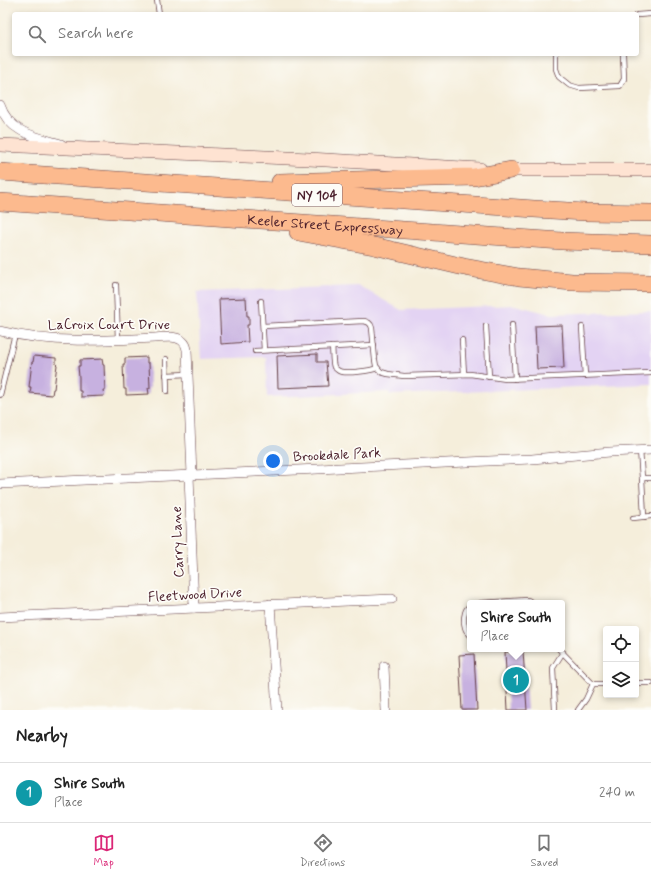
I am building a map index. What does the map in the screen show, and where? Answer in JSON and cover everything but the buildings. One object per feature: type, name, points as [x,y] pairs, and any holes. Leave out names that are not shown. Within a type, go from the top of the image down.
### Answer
[{"type":"highway","points":[[115,180],[314,181],[474,177],[511,170]]},
{"type":"highway","name":"Keeler Street Expressway","points":[[0,172],[534,209],[643,213]]},
{"type":"highway","name":"Keeler Street Expressway","points":[[0,202],[562,241],[645,244]]},
{"type":"highway","points":[[193,215],[352,242],[451,265],[512,276],[572,282],[651,284]]},
{"type":"main road","points":[[0,145],[315,160],[443,168],[511,170],[651,170]]},
{"type":"street","points":[[0,105],[3,113],[12,125],[25,133],[74,148]]},
{"type":"street","name":"LaCroix Court Drive","points":[[0,331],[37,338],[63,340],[95,341],[171,337],[184,342],[187,347],[188,374]]},
{"type":"street","name":"Carry Lane","points":[[188,374],[194,608]]},
{"type":"street","name":"Brookdale Park","points":[[0,484],[546,458],[651,450]]},
{"type":"street","name":"Fleetwood Drive","points":[[0,617],[392,599]]},
{"type":"street","points":[[270,604],[278,710]]},
{"type":"street","points":[[384,666],[386,710]]},
{"type":"lane","points":[[157,0],[159,12]]},
{"type":"lane","points":[[639,15],[651,14]]},
{"type":"lane","points":[[556,56],[556,70],[559,77],[569,85],[579,88],[620,86],[624,79],[623,56]]},
{"type":"lane","points":[[116,285],[118,340]]},
{"type":"lane","points":[[261,301],[264,350]]},
{"type":"lane","points":[[263,326],[369,322],[373,330],[375,363],[377,368],[383,373],[393,375],[412,376],[464,374],[502,379],[515,379],[651,373]]},
{"type":"lane","points":[[512,325],[515,379]]},
{"type":"lane","points":[[486,326],[489,377]]},
{"type":"lane","points":[[582,327],[585,376]]},
{"type":"lane","points":[[0,395],[15,334]]},
{"type":"lane","points":[[462,340],[464,374]]},
{"type":"lane","points":[[255,351],[374,345]]},
{"type":"lane","points":[[332,347],[334,365],[338,371],[366,371],[377,368]]},
{"type":"lane","points":[[166,359],[167,391]]},
{"type":"lane","points":[[166,375],[188,374]]},
{"type":"lane","points":[[640,450],[644,517]]},
{"type":"lane","points":[[642,478],[651,478]]},
{"type":"lane","points":[[634,518],[651,516]]},
{"type":"lane","points":[[467,607],[464,614],[467,630]]},
{"type":"lane","points":[[555,710],[553,668],[561,652]]},
{"type":"lane","points":[[562,652],[593,684],[603,684]]},
{"type":"lane","points":[[639,683],[651,683]]},
{"type":"lane","points":[[578,710],[586,699],[593,684]]},
{"type":"shaded area","points":[[359,286],[401,310],[515,305],[550,314],[651,311],[651,384],[390,395],[389,392],[267,397],[266,357],[201,359],[197,292]]},
{"type":"place","name":"Shire South","points":[[516,680]]}]
